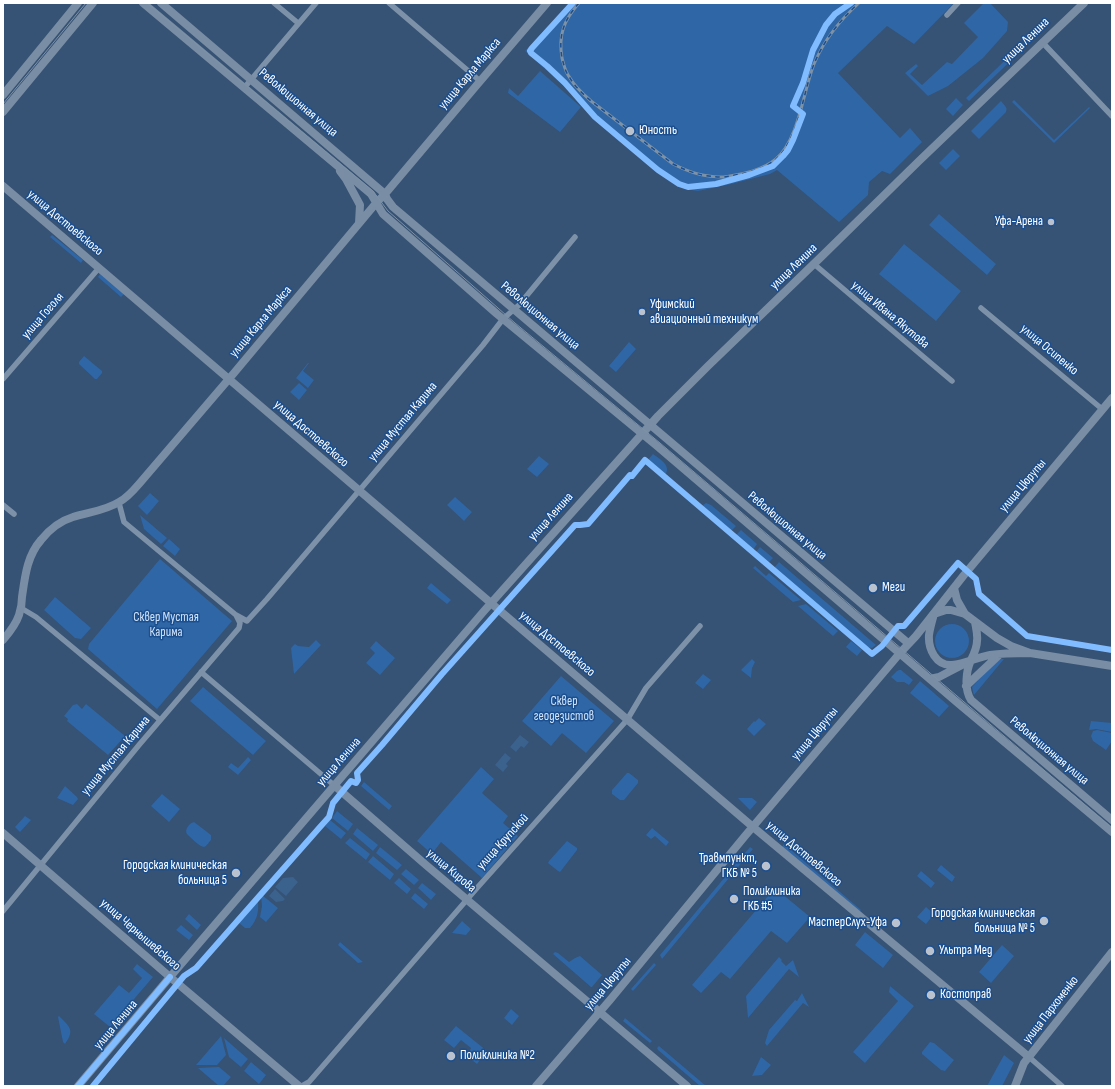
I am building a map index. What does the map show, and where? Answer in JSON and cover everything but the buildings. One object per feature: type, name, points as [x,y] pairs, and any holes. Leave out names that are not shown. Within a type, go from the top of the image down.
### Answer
[{"type":"street","points":[[3,95],[78,3]]},
{"type":"street","points":[[3,112],[93,3]]},
{"type":"street","name":"Революционная улица","points":[[143,3],[371,194],[383,214],[503,319],[642,433],[900,653]]},
{"type":"street","name":"Революционная улица","points":[[161,3],[385,194],[393,206],[908,643]]},
{"type":"street","points":[[274,3],[298,23]]},
{"type":"street","points":[[244,88],[316,3]]},
{"type":"street","points":[[388,3],[480,81]]},
{"type":"street","name":"улица Карла Маркса","points":[[3,640],[17,621],[21,608],[26,568],[39,542],[49,531],[72,517],[93,512],[119,503],[139,484],[547,3]]},
{"type":"street","points":[[947,15],[958,3]]},
{"type":"street","name":"улица Ленина","points":[[78,1086],[491,603],[642,433],[708,366],[1084,3]]},
{"type":"street","points":[[1042,42],[1112,116]]},
{"type":"street","points":[[332,161],[346,179],[360,205],[360,223]]},
{"type":"street","name":"улица Достоевского","points":[[3,186],[627,720],[1062,1086]]},
{"type":"street","name":"улица Мустая Карима","points":[[236,615],[247,621],[267,599],[483,345],[503,319],[519,305],[575,237]]},
{"type":"street","name":"улица Ивана Якутова","points":[[814,264],[952,382]]},
{"type":"street","name":"улица Гоголя","points":[[3,379],[99,268]]},
{"type":"street","name":"улица Осипенко","points":[[981,308],[1102,409]]},
{"type":"street","name":"улица Цюрупы","points":[[536,1086],[600,1012],[908,643],[916,636],[967,571],[1112,398]]},
{"type":"street","points":[[119,503],[124,522],[236,615]]},
{"type":"street","points":[[3,505],[14,514]]},
{"type":"street","points":[[954,588],[957,600],[965,614],[997,638],[1011,646],[1030,653]]},
{"type":"street","points":[[21,608],[36,616],[160,720]]},
{"type":"street","points":[[965,614],[951,610],[934,614],[929,636],[930,649],[935,657],[942,663],[951,665],[990,655],[1030,653],[1112,666]]},
{"type":"street","name":"улица Мустая Карима","points":[[3,910],[139,745],[239,628],[240,623],[236,615]]},
{"type":"street","points":[[966,686],[970,661],[974,654],[978,636],[975,622]]},
{"type":"street","name":"улица Крупской","points":[[300,1086],[309,1082],[467,900],[627,720],[646,688],[700,626]]},
{"type":"street","points":[[900,653],[1112,832]]},
{"type":"street","points":[[966,686],[999,654]]},
{"type":"street","points":[[930,679],[939,677],[970,661]]},
{"type":"street","name":"улица Кирова","points":[[201,672],[408,850],[687,1086]]},
{"type":"street","name":"Революционная улица","points":[[966,686],[971,700],[1112,820]]},
{"type":"street","name":"улица Чернышевского","points":[[3,832],[170,977],[300,1086]]},
{"type":"street","name":"улица Пархоменко","points":[[1015,1086],[1024,1063],[1112,952]]},
{"type":"green space","points":[[570,3],[954,3],[914,44],[887,26],[838,73],[900,138],[910,128],[922,142],[890,174],[882,171],[869,182],[868,195],[839,222],[777,170],[770,174],[698,191],[685,189],[675,184],[595,119],[574,95],[525,51]]},
{"type":"green space","points":[[984,3],[990,3],[1008,22],[1007,31],[983,58],[948,86],[928,96],[905,73],[916,64],[918,66],[910,74],[922,85],[947,62],[952,64],[978,37],[964,23]]},
{"type":"green space","points":[[1026,40],[1029,43],[969,101],[966,98]]},
{"type":"green space","points":[[540,71],[581,107],[560,132],[508,93],[509,88],[518,96]]},
{"type":"green space","points":[[956,98],[963,105],[953,116],[946,109]]},
{"type":"green space","points":[[1014,100],[1054,140],[1089,107],[1090,108],[1054,143],[1012,102]]},
{"type":"green space","points":[[1001,101],[1006,107],[1006,112],[979,139],[971,131]]},
{"type":"green space","points":[[953,149],[960,156],[946,170],[939,163]]},
{"type":"green space","points":[[939,214],[996,264],[987,275],[929,225]]},
{"type":"green space","points":[[52,235],[83,260],[81,263],[50,237]]},
{"type":"green space","points":[[904,244],[961,291],[936,321],[879,274]]},
{"type":"green space","points":[[100,274],[124,294],[121,297],[98,277]]},
{"type":"green space","points":[[629,342],[636,349],[616,372],[609,366]]},
{"type":"green space","points":[[84,356],[102,371],[97,379],[95,379],[79,364]]},
{"type":"green space","points":[[308,363],[303,371],[314,380],[308,388],[296,378]]},
{"type":"green space","points":[[299,383],[307,390],[299,400],[290,392]]},
{"type":"green space","points":[[653,454],[662,460],[666,466],[667,472],[665,475],[647,461]]},
{"type":"green space","points":[[539,456],[549,464],[537,477],[527,469]]},
{"type":"green space","points":[[150,493],[159,501],[147,515],[138,506]]},
{"type":"green space","points":[[455,497],[472,512],[464,521],[447,505]]},
{"type":"green space","points":[[706,503],[711,505],[736,526],[731,531],[704,507],[703,505]]},
{"type":"green space","points":[[140,515],[167,538],[161,544],[144,529]]},
{"type":"green space","points":[[741,530],[757,544],[753,550],[736,535]]},
{"type":"green space","points":[[169,539],[180,549],[175,556],[163,546]]},
{"type":"green space","points":[[760,547],[773,558],[768,563],[756,552]]},
{"type":"green space","name":"Сквер Мустая Карима","points":[[160,559],[232,621],[157,709],[88,649],[89,644]]},
{"type":"green space","points":[[779,562],[876,645],[872,648],[866,647],[774,568]]},
{"type":"green space","points":[[755,566],[766,576],[769,573],[801,600],[793,602],[753,568]]},
{"type":"green space","points":[[431,583],[451,600],[447,604],[427,588]]},
{"type":"green space","points":[[55,597],[91,628],[81,639],[75,638],[44,610]]},
{"type":"green space","points":[[806,604],[838,631],[833,636],[798,606]]},
{"type":"green space","points":[[955,624],[962,626],[967,631],[969,641],[967,651],[962,656],[949,658],[942,656],[937,651],[935,638],[937,631],[942,626]]},
{"type":"green space","points":[[316,640],[321,645],[294,674],[291,648],[295,644],[298,646],[309,647]]},
{"type":"green space","points":[[376,641],[395,658],[380,675],[366,663],[375,653],[370,648]]},
{"type":"green space","points":[[851,641],[862,650],[857,656],[846,647]]},
{"type":"green space","points":[[752,659],[755,662],[752,668],[751,678],[741,670]]},
{"type":"green space","points":[[1004,659],[974,695],[972,687],[994,663]]},
{"type":"green space","points":[[899,670],[913,680],[909,685],[904,682],[897,682],[891,677]]},
{"type":"green space","points":[[703,674],[711,680],[703,689],[695,683]]},
{"type":"green space","name":"Сквер геодезистов","points":[[561,676],[614,721],[586,753],[562,733],[551,746],[522,721]]},
{"type":"green space","points":[[920,681],[949,706],[939,717],[910,693]]},
{"type":"green space","points":[[203,687],[266,741],[253,755],[190,701]]},
{"type":"green space","points":[[77,704],[82,709],[86,704],[125,736],[108,755],[67,721],[68,719],[64,716],[73,705]]},
{"type":"green space","points":[[759,718],[766,724],[754,736],[747,729]]},
{"type":"green space","points":[[1091,721],[1112,723],[1112,732],[1096,729],[1089,730]]},
{"type":"green space","points":[[1097,730],[1112,733],[1112,741],[1106,750],[1093,741],[1091,736],[1093,731]]},
{"type":"green space","points":[[248,757],[251,760],[238,775],[228,767],[231,763],[238,768]]},
{"type":"green space","points":[[481,767],[494,779],[482,793],[508,816],[503,823],[518,836],[482,878],[441,842],[432,854],[417,841]]},
{"type":"green space","points":[[627,773],[638,780],[638,783],[624,800],[620,800],[612,794],[612,790]]},
{"type":"green space","points":[[364,782],[392,806],[389,810],[361,786]]},
{"type":"green space","points":[[65,786],[78,799],[73,805],[57,798]]},
{"type":"green space","points":[[162,794],[180,809],[169,822],[151,806]]},
{"type":"green space","points":[[738,798],[752,798],[757,802],[750,810]]},
{"type":"green space","points":[[337,811],[353,824],[348,831],[332,818]]},
{"type":"green space","points":[[25,816],[31,820],[20,832],[15,827]]},
{"type":"green space","points":[[330,820],[346,833],[341,839],[325,826]]},
{"type":"green space","points":[[194,822],[211,835],[211,840],[204,847],[195,842],[186,832],[190,824]]},
{"type":"green space","points":[[357,828],[378,845],[373,851],[353,834]]},
{"type":"green space","points":[[652,828],[669,842],[666,846],[655,836],[651,839],[646,835]]},
{"type":"green space","points":[[350,838],[370,854],[366,860],[345,843]]},
{"type":"green space","points":[[567,841],[577,848],[577,850],[560,872],[548,863]]},
{"type":"green space","points":[[784,844],[861,910],[859,912],[782,847]]},
{"type":"green space","points":[[380,847],[402,865],[397,870],[376,853]]},
{"type":"green space","points":[[750,847],[753,849],[662,959],[660,955]]},
{"type":"green space","points":[[373,856],[394,874],[390,880],[368,862]]},
{"type":"green space","points":[[941,865],[955,877],[952,882],[937,870]]},
{"type":"green space","points":[[406,869],[419,880],[414,885],[401,874]]},
{"type":"green space","points":[[921,871],[935,883],[931,888],[917,876]]},
{"type":"green space","points":[[399,878],[411,889],[407,894],[394,883]]},
{"type":"green space","points":[[422,883],[436,894],[431,900],[418,888]]},
{"type":"green space","points":[[775,888],[810,917],[787,943],[771,931],[730,979],[721,972],[701,993],[692,985]]},
{"type":"green space","points":[[415,893],[428,904],[424,909],[411,898]]},
{"type":"green space","points":[[262,895],[278,908],[266,922],[260,917]]},
{"type":"green space","points":[[258,901],[258,912],[256,919],[250,928],[245,928],[239,923]]},
{"type":"green space","points":[[926,907],[934,914],[926,924],[917,917]]},
{"type":"green space","points":[[189,914],[201,925],[197,930],[185,919]]},
{"type":"green space","points":[[462,921],[471,929],[466,935],[452,933]]},
{"type":"green space","points":[[181,925],[193,935],[189,940],[176,930]]},
{"type":"green space","points":[[865,932],[893,955],[883,968],[855,945]]},
{"type":"green space","points":[[340,942],[363,962],[358,963],[338,945]]},
{"type":"green space","points":[[1002,945],[1014,956],[991,983],[979,972]]},
{"type":"green space","points":[[555,952],[569,962],[580,956],[602,975],[591,987],[553,954]]},
{"type":"green space","points":[[779,957],[786,966],[793,960],[799,977],[789,969],[748,1018],[746,996]]},
{"type":"green space","points":[[654,963],[656,965],[633,991],[631,989]]},
{"type":"green space","points":[[137,964],[153,977],[110,1027],[94,1014],[119,985],[129,993],[142,978],[133,969]]},
{"type":"green space","points":[[890,986],[914,1006],[865,1063],[853,1052],[898,1001],[889,992]]},
{"type":"green space","points":[[802,993],[809,1007],[803,1003],[767,1046],[765,1043],[769,1030],[795,1000],[797,1001]]},
{"type":"green space","points":[[511,1009],[519,1016],[512,1025],[504,1018]]},
{"type":"green space","points":[[59,1016],[70,1029],[70,1035],[65,1044],[63,1042]]},
{"type":"green space","points":[[625,1018],[652,1041],[650,1043],[623,1021]]},
{"type":"green space","points":[[456,1026],[487,1051],[477,1064],[467,1056],[471,1048],[461,1040],[454,1048],[444,1040]]},
{"type":"green space","points":[[221,1036],[226,1055],[217,1065],[196,1065]]},
{"type":"green space","points":[[224,1038],[248,1059],[241,1067],[229,1057]]},
{"type":"green space","points":[[930,1042],[934,1043],[954,1060],[945,1071],[941,1070],[922,1054]]},
{"type":"green space","points":[[659,1046],[706,1086],[700,1086],[658,1050],[657,1048]]},
{"type":"green space","points":[[1004,1055],[1014,1063],[1002,1086],[987,1086]]},
{"type":"green space","points":[[761,1057],[771,1065],[762,1075],[752,1076]]},
{"type":"green space","points":[[251,1062],[266,1075],[259,1084],[244,1071]]},
{"type":"green space","points":[[219,1067],[231,1077],[223,1086],[219,1086],[198,1068]]},
{"type":"shaded area","points":[[520,735],[529,742],[524,748],[521,746],[516,752],[510,747]]},
{"type":"shaded area","points":[[505,753],[511,758],[506,764],[508,766],[503,772],[495,765]]},
{"type":"shaded area","points":[[293,877],[298,882],[286,896],[275,887],[283,878]]},
{"type":"shaded area","points":[[275,889],[285,899],[283,901],[276,902],[269,896]]},
{"type":"tram line","points":[[3,104],[86,3]]},
{"type":"tram line","points":[[147,3],[373,191],[388,211],[515,323],[660,443],[1112,828]]},
{"type":"railway","points":[[579,3],[569,16],[563,28],[561,42],[562,58],[565,68],[568,76],[577,87],[591,101],[673,164],[698,174],[724,177],[737,175],[764,166],[776,159],[784,150],[795,128],[810,75],[818,55],[833,31],[845,16],[859,3]]},
{"type":"cycle path","points":[[573,3],[532,48],[530,51],[531,53],[565,83],[595,117],[658,170],[679,184],[688,187],[716,184],[749,175],[773,166],[783,156],[793,140],[803,114],[793,106],[803,83],[813,50],[826,25],[835,14],[851,3]]},
{"type":"cycle path","points":[[93,1086],[184,976],[196,968],[329,817],[333,803],[351,781],[356,783],[358,780],[357,773],[442,674],[575,525],[588,524],[630,475],[632,476],[645,460],[872,654],[882,646],[898,626],[904,626],[958,563],[976,579],[979,594],[1027,636],[1112,650]]},
{"type":"cycle path","points":[[78,1086],[170,977]]},
{"type":"place","name":"Юность","points":[[630,131]]},
{"type":"place","name":"Уфа-Арена","points":[[1051,222]]},
{"type":"place","name":"Уфимский авиационный техникум","points":[[642,312]]},
{"type":"place","name":"Меги","points":[[873,588]]},
{"type":"place","name":"Травмпункт, ГКБ № 5","points":[[766,866]]},
{"type":"place","name":"Городская клиническая больница 5","points":[[236,873]]},
{"type":"place","name":"Поликлиника ГКБ #5","points":[[734,899]]},
{"type":"place","name":"Городская клиническая больница № 5","points":[[1044,921]]},
{"type":"place","name":"МастерСлух-Уфа","points":[[896,923]]},
{"type":"place","name":"Ультра Мед","points":[[930,951]]},
{"type":"place","name":"Костоправ","points":[[931,995]]},
{"type":"place","name":"Поликлиника №2","points":[[451,1056]]}]
